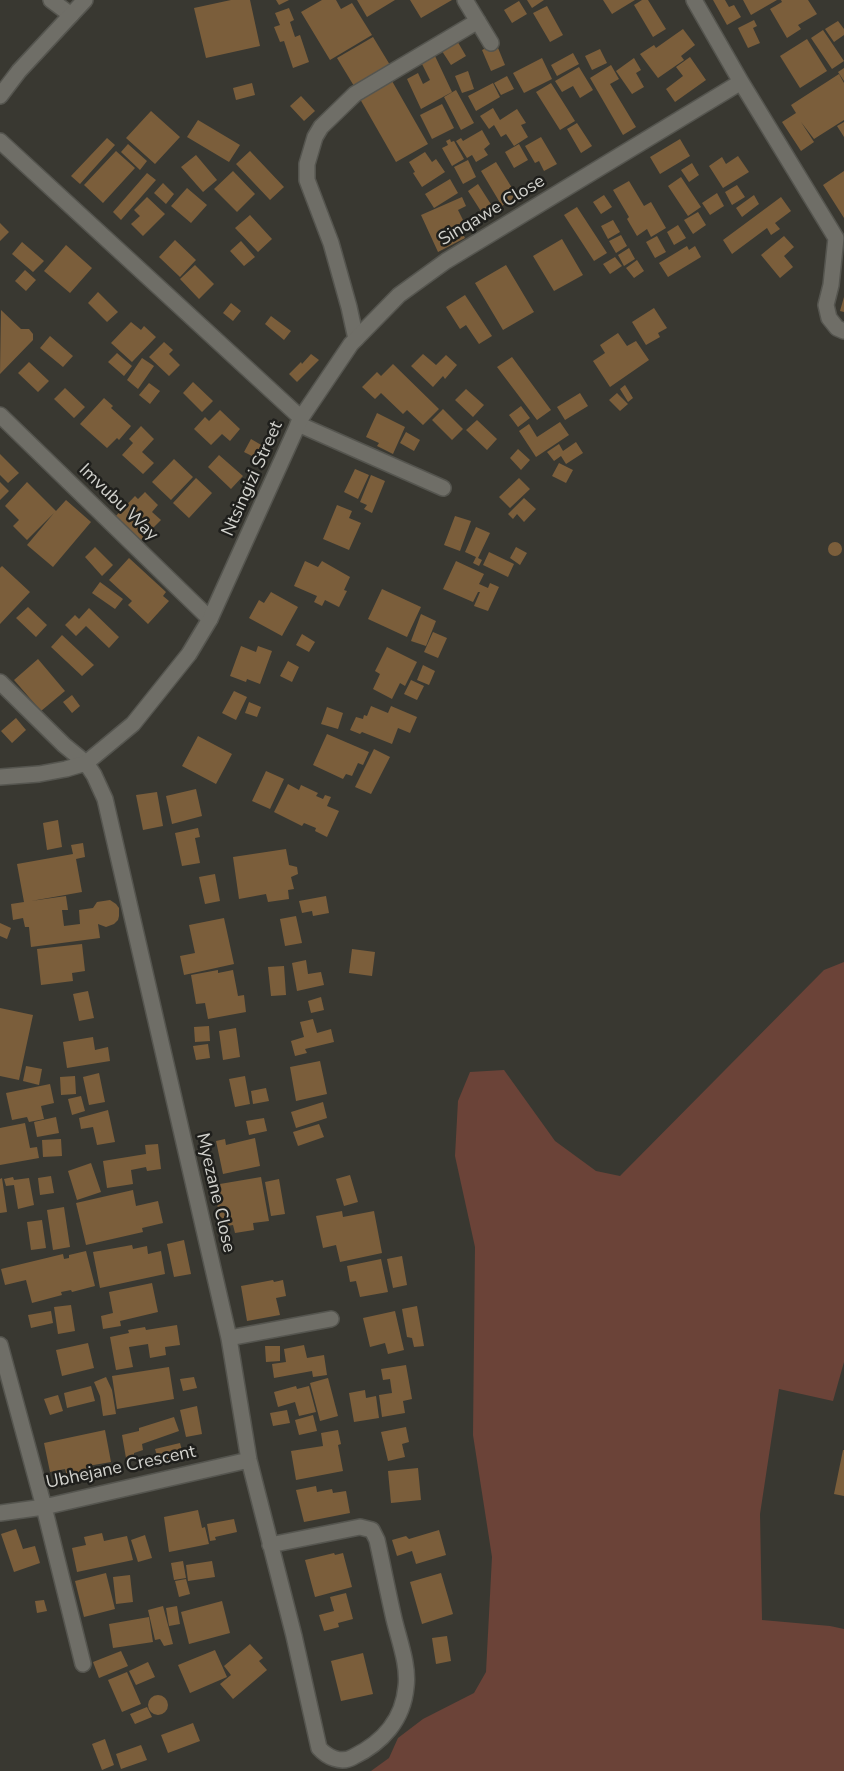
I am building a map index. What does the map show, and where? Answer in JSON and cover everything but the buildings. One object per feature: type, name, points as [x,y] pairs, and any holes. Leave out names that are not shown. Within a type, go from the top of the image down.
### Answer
[{"type":"street","points":[[51,0],[71,15]]},
{"type":"street","points":[[0,96],[20,70],[85,0]]},
{"type":"street","points":[[465,0],[491,43]]},
{"type":"street","points":[[694,0],[741,82],[840,235],[832,285],[826,305],[829,318],[837,328],[844,331]]},
{"type":"street","points":[[356,339],[349,306],[331,243],[308,180],[310,151],[315,137],[321,127],[355,94],[478,20]]},
{"type":"street","name":"Sinqawe Close","points":[[299,421],[356,339],[399,295],[446,261],[741,82]]},
{"type":"street","name":"Ntsingizi Street","points":[[0,141],[299,421],[210,619],[189,654],[133,724],[86,763],[38,774],[0,777]]},
{"type":"street","name":"Imvubu Way","points":[[0,414],[210,619]]},
{"type":"street","points":[[299,421],[443,488]]},
{"type":"street","points":[[0,682],[64,745],[86,763]]},
{"type":"street","name":"Myezane Close","points":[[86,763],[105,799],[229,1338],[249,1460],[270,1544],[294,1636],[319,1748],[327,1756],[344,1760],[360,1754],[385,1735],[396,1722],[407,1686],[402,1650],[377,1540],[372,1530],[360,1527],[270,1544]]},
{"type":"street","points":[[229,1338],[331,1319]]},
{"type":"street","name":"Ubhejane Crescent","points":[[0,1345],[44,1507],[249,1460]]},
{"type":"street","points":[[0,1513],[44,1507],[83,1664]]},
{"type":"shaded area","points":[[844,962],[844,1362],[833,1401],[779,1389],[760,1514],[762,1620],[844,1629],[844,1771],[371,1771],[389,1758],[398,1738],[423,1719],[474,1693],[486,1672],[492,1557],[473,1435],[475,1247],[455,1156],[458,1101],[470,1072],[504,1070],[555,1141],[596,1171],[620,1176],[824,970]]}]
